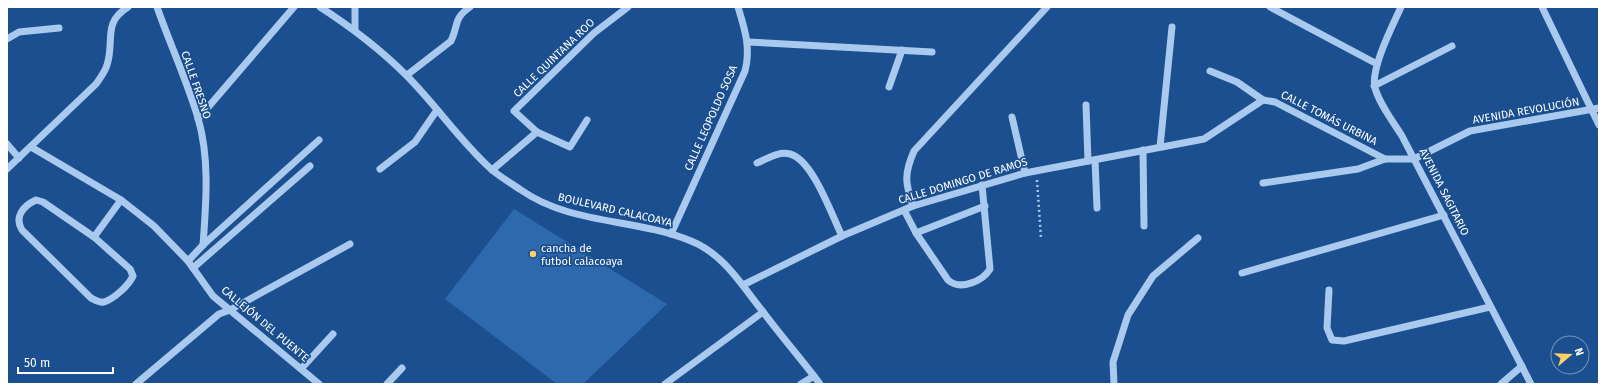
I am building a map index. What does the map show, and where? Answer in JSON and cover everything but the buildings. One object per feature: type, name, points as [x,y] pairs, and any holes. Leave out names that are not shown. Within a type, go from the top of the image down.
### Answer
[{"type":"street","points":[[7,170],[96,84],[108,64],[111,26],[117,15],[128,7]]},
{"type":"street","name":"CALLE FRESNO","points":[[157,7],[198,119],[205,162],[206,202],[203,245]]},
{"type":"street","points":[[198,119],[294,7]]},
{"type":"street","name":"BOULEVARD CALACOAYA","points":[[320,7],[355,30],[406,75],[492,170],[523,192],[548,205],[579,215],[671,234],[692,241],[712,253],[726,265],[743,285],[820,384]]},
{"type":"street","points":[[355,7],[355,30]]},
{"type":"street","points":[[406,75],[451,40],[455,32],[456,20],[461,13],[470,7]]},
{"type":"street","name":"CALLE QUINTANA ROO","points":[[537,132],[514,112],[594,33],[628,7]]},
{"type":"street","name":"CALLE LEOPOLDO SOSA","points":[[671,234],[745,71],[749,58],[748,42],[738,7]]},
{"type":"street","points":[[913,206],[906,186],[907,167],[914,151],[1048,7]]},
{"type":"street","points":[[1270,7],[1377,64]]},
{"type":"street","name":"AVENIDA SAGITARIO","points":[[1401,7],[1377,64],[1374,86],[1380,102],[1414,159],[1444,215],[1490,307],[1531,384]]},
{"type":"street","points":[[1542,7],[1595,109],[1599,125]]},
{"type":"street","points":[[1160,147],[1172,27]]},
{"type":"street","points":[[7,39],[19,32],[60,28]]},
{"type":"street","points":[[748,42],[932,52]]},
{"type":"street","points":[[1374,86],[1452,46]]},
{"type":"street","points":[[889,87],[902,50]]},
{"type":"street","name":"CALLE TOMÁS URBINA","points":[[1210,71],[1237,82],[1263,100],[1275,102],[1385,159]]},
{"type":"street","name":"CALLE DOMINGO DE RAMOS","points":[[743,285],[842,236],[913,206],[1025,173],[1204,139],[1263,100]]},
{"type":"street","points":[[1086,104],[1097,208]]},
{"type":"street","name":"AVENIDA REVOLUCIÓN","points":[[1414,159],[1470,131],[1595,109]]},
{"type":"street","points":[[380,169],[415,142],[437,110]]},
{"type":"street","points":[[1012,117],[1025,173]]},
{"type":"street","points":[[492,170],[537,132],[570,147],[587,120]]},
{"type":"street","points":[[188,261],[203,245],[318,140]]},
{"type":"street","points":[[7,144],[19,158]]},
{"type":"street","name":"CALLEJÓN DEL PUENTE","points":[[31,147],[121,200],[154,226],[188,261],[213,296],[319,384]]},
{"type":"street","points":[[1143,150],[1144,226]]},
{"type":"street","points":[[757,163],[773,155],[790,154],[804,162],[814,177],[842,236]]},
{"type":"street","points":[[1263,183],[1358,169],[1385,159],[1414,159]]},
{"type":"street","points":[[193,268],[310,166]]},
{"type":"street","points":[[904,210],[916,233],[948,280],[953,284],[965,285],[983,277],[990,269],[982,185]]},
{"type":"street","points":[[36,200],[43,202],[94,237],[130,269],[133,276],[130,282],[104,302],[97,302],[92,298],[22,230],[18,224],[18,217],[30,203],[36,200]]},
{"type":"street","points":[[94,237],[121,200]]},
{"type":"street","points":[[916,233],[985,206]]},
{"type":"street","points":[[1242,273],[1444,215]]},
{"type":"street","points":[[1114,384],[1113,362],[1128,315],[1153,276],[1198,238]]},
{"type":"street","points":[[136,384],[219,314],[230,310],[350,244]]},
{"type":"street","points":[[1329,290],[1327,328],[1332,340],[1344,341],[1490,307]]},
{"type":"street","points":[[665,384],[763,312]]},
{"type":"street","points":[[301,369],[333,334]]},
{"type":"street","points":[[1501,384],[1522,366]]},
{"type":"street","points":[[387,384],[402,368]]},
{"type":"street","points":[[802,384],[814,376]]},
{"type":"path","points":[[1037,171],[1041,238]]},
{"type":"shaded area","name":"cancha de futbol calacoaya","points":[[514,209],[667,304],[583,384],[557,384],[445,299]]},
{"type":"place","name":"cancha de futbol calacoaya","points":[[533,254]]}]
